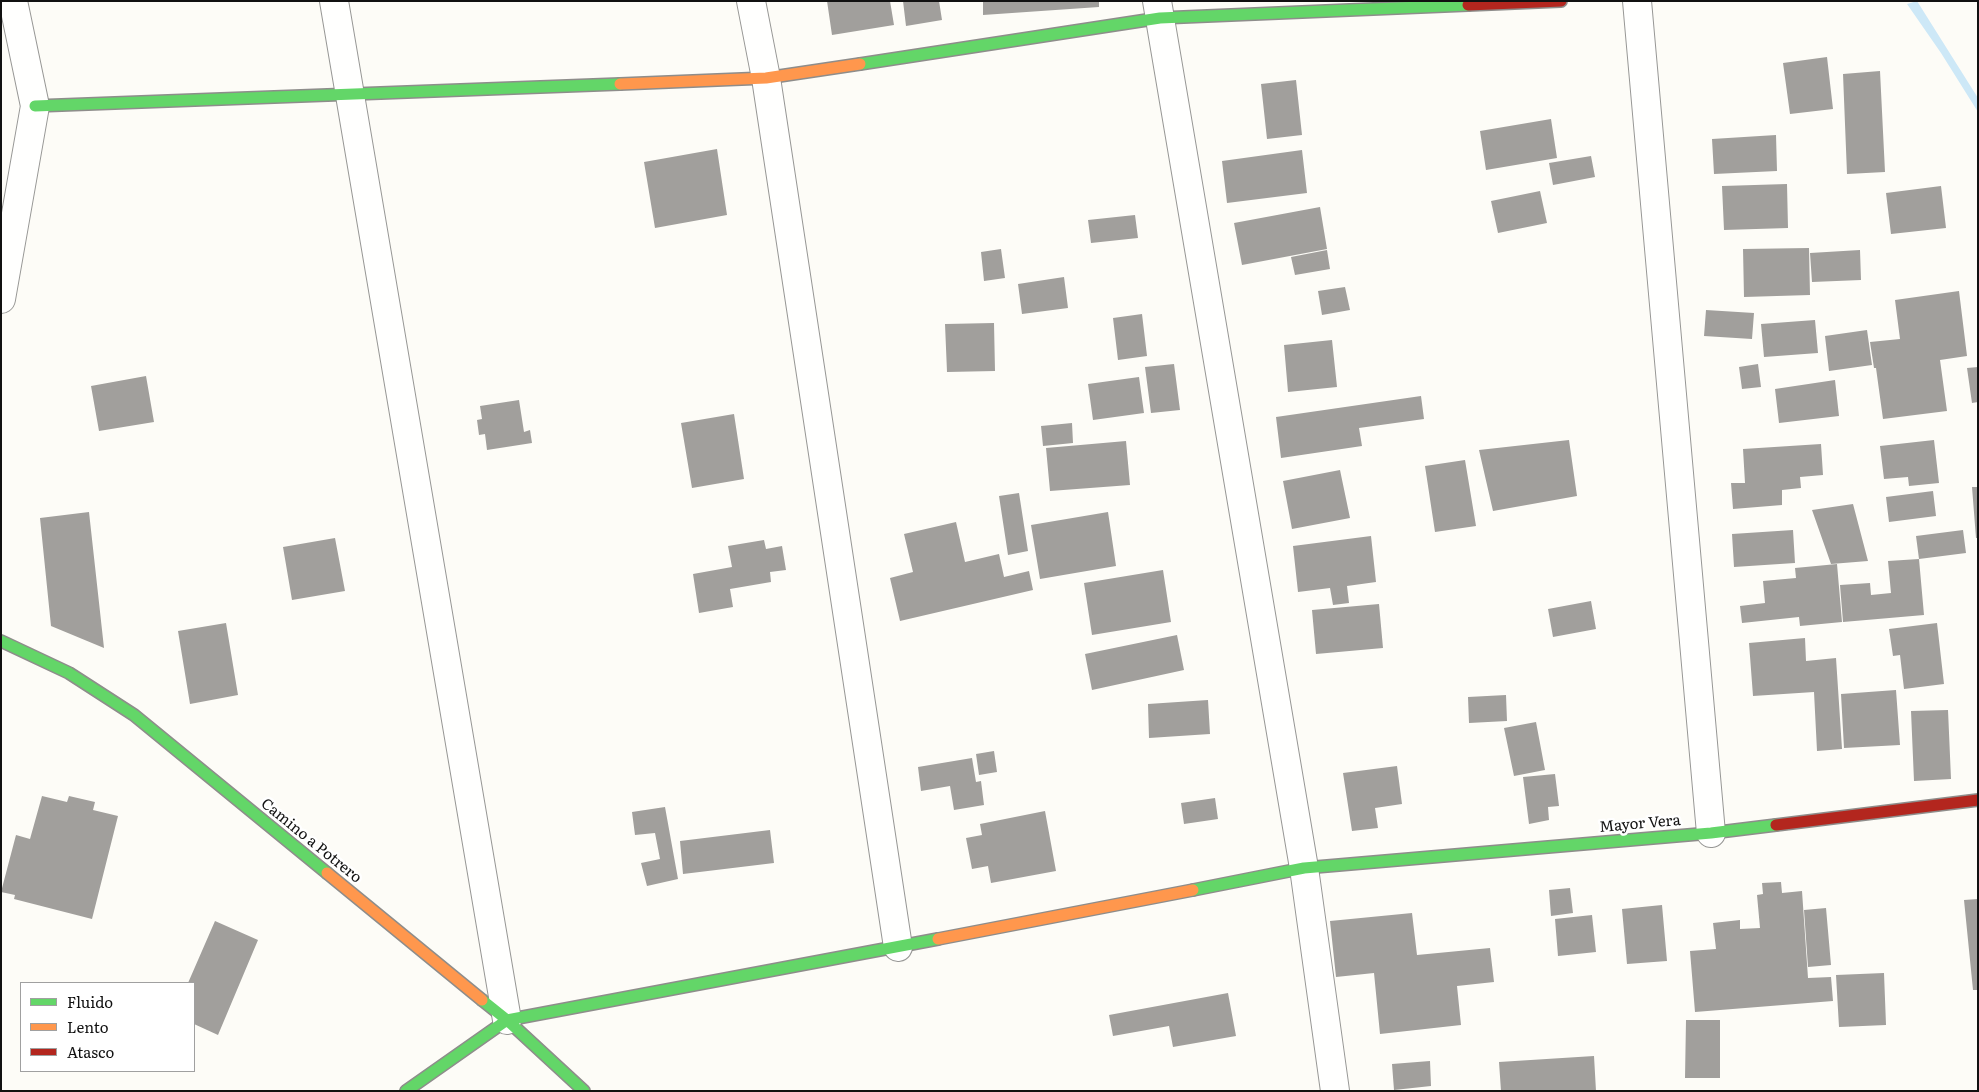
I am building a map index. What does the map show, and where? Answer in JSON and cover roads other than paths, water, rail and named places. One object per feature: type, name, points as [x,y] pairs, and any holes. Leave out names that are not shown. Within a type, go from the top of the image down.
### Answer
[{"type":"street","points":[[1,299],[35,106],[13,1]]},
{"type":"street","points":[[334,1],[507,1020],[406,1091]]},
{"type":"street","points":[[751,1],[766,78],[898,948]]},
{"type":"street","points":[[35,106],[766,78],[1159,9],[1561,1]]},
{"type":"street","points":[[1637,1],[1711,833]]},
{"type":"street","points":[[1159,9],[1304,868],[1335,1091]]},
{"type":"street","name":"Camino a Potrero","points":[[1,641],[69,673],[134,715],[507,1020],[584,1091]]},
{"type":"street","name":"Mayor Vera","points":[[507,1020],[898,948],[1304,868],[1711,833],[1978,800]]},
{"type":"water","points":[[1917,1],[1978,98],[1978,112],[1907,4]]}]
